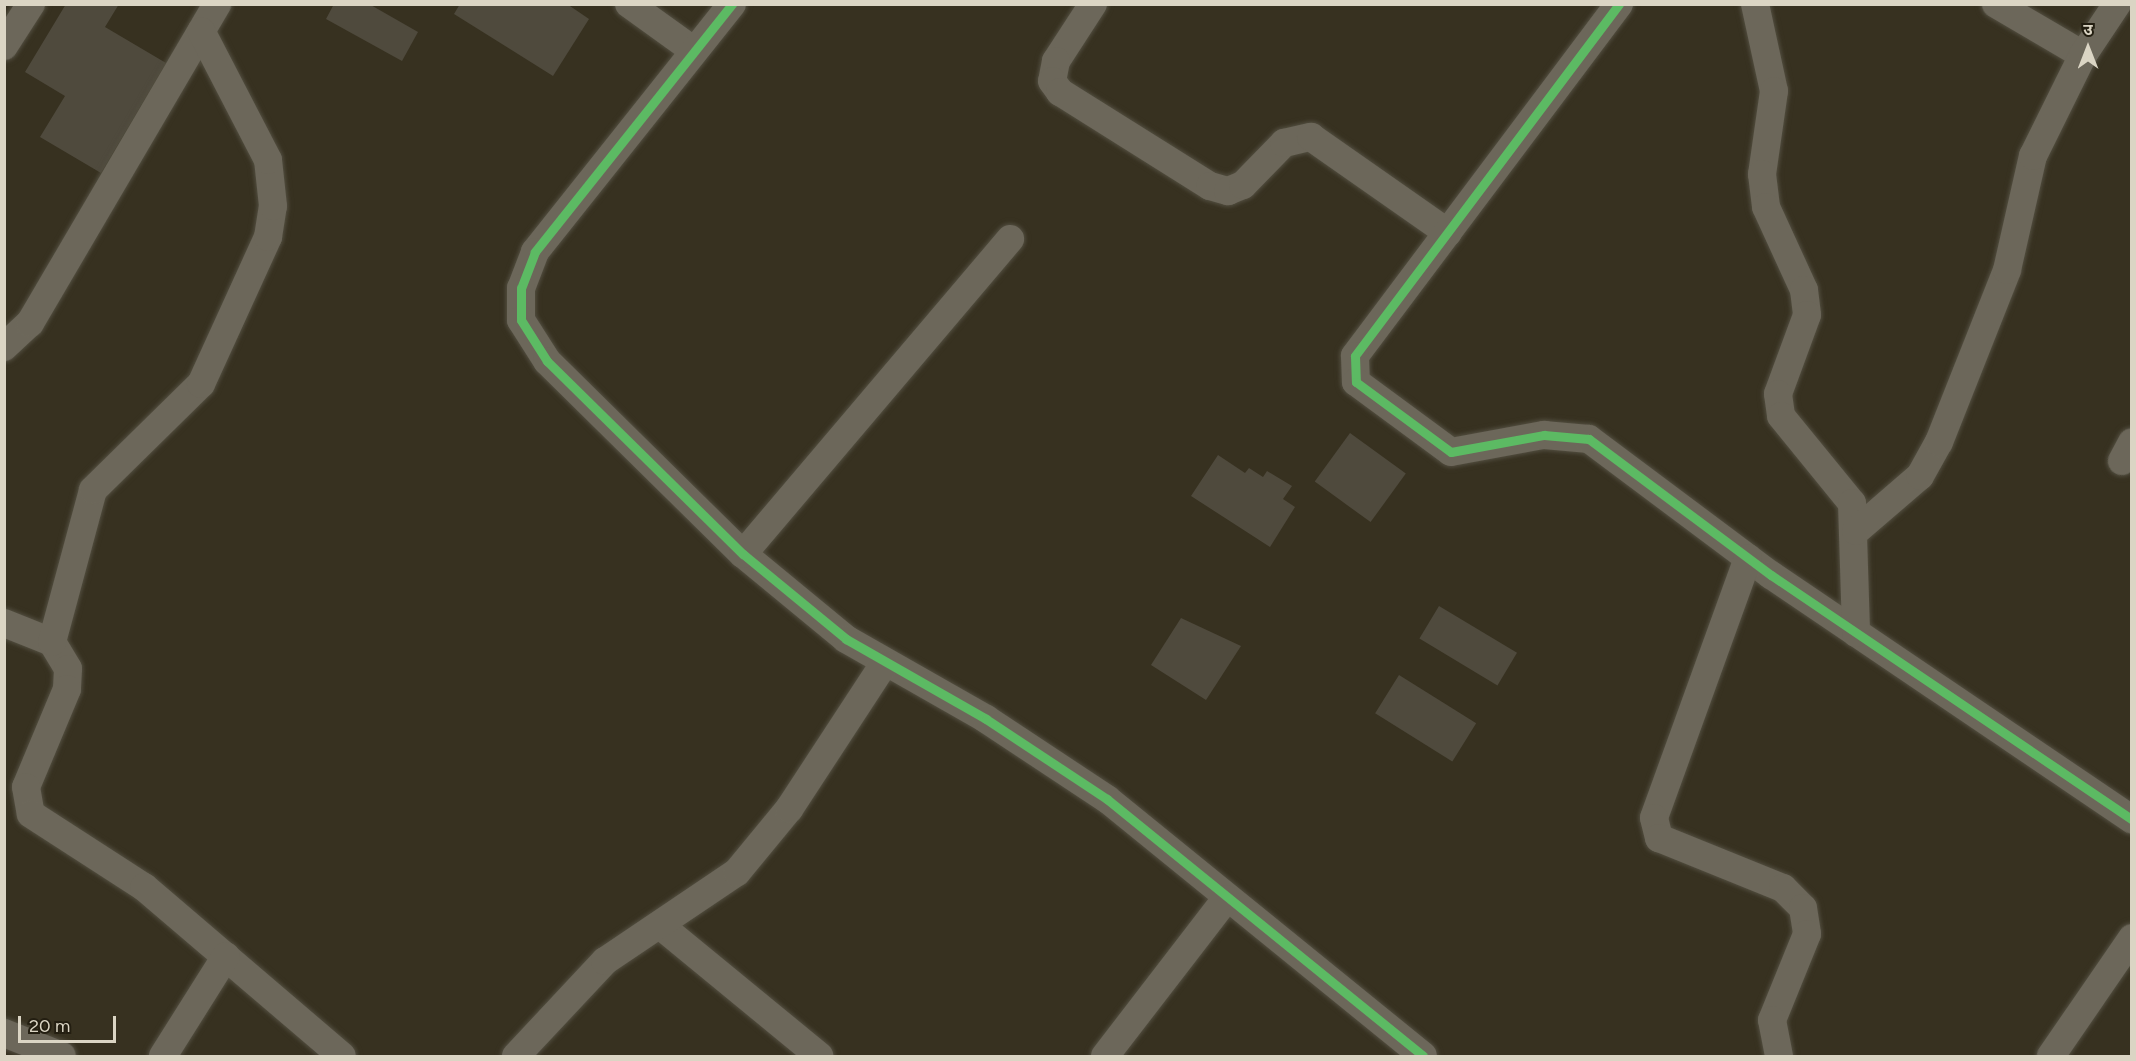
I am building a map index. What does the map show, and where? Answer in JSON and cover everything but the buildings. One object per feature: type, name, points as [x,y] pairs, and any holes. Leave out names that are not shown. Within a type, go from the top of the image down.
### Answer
[{"type":"street","points":[[4,46],[32,4]]},
{"type":"street","points":[[4,347],[30,323],[217,4]]},
{"type":"street","points":[[629,4],[693,50]]},
{"type":"street","points":[[732,4],[693,50],[535,252],[522,288],[522,320],[547,360],[743,554],[884,664],[986,718],[1107,799],[1226,899],[1423,1056]]},
{"type":"street","points":[[1093,4],[1056,61],[1052,81],[1059,93],[1210,186],[1228,191],[1243,185],[1284,143],[1311,137],[1448,233]]},
{"type":"street","points":[[1620,4],[1355,356],[1356,382],[1451,452],[1544,435],[1589,439],[1748,558],[2132,819]]},
{"type":"street","points":[[1755,4],[1774,91],[1762,174],[1766,207],[1800,280],[1807,315],[1779,394],[1781,416],[1852,503],[1856,531],[1856,633]]},
{"type":"street","points":[[1996,4],[2083,55]]},
{"type":"street","points":[[1856,531],[1920,476],[1939,442],[2007,270],[2033,156],[2083,55],[2117,4]]},
{"type":"street","points":[[52,642],[93,490],[201,384],[268,237],[273,206],[268,160],[201,31]]},
{"type":"street","points":[[743,554],[1010,239]]},
{"type":"street","points":[[1748,558],[1658,796],[1654,818],[1659,838],[1783,888],[1803,908],[1807,934],[1772,1020],[1779,1056]]},
{"type":"street","points":[[4,623],[52,642],[64,654],[67,689],[26,786],[31,814],[144,887],[342,1056]]},
{"type":"street","points":[[516,1056],[605,961],[661,926],[738,872],[789,809],[884,664]]},
{"type":"street","points":[[1105,1056],[1226,899]]},
{"type":"street","points":[[661,926],[819,1056]]},
{"type":"street","points":[[2052,1056],[2132,938]]},
{"type":"street","points":[[163,1056],[226,956]]},
{"type":"street","points":[[4,1033],[62,1056]]},
{"type":"cycle path","points":[[732,4],[535,252],[521,288],[521,320],[547,361],[743,554],[846,639],[986,719],[1107,799],[1423,1056]]},
{"type":"cycle path","points":[[1619,4],[1355,356],[1356,382],[1451,452],[1544,435],[1589,439],[1771,575],[2132,819]]}]
